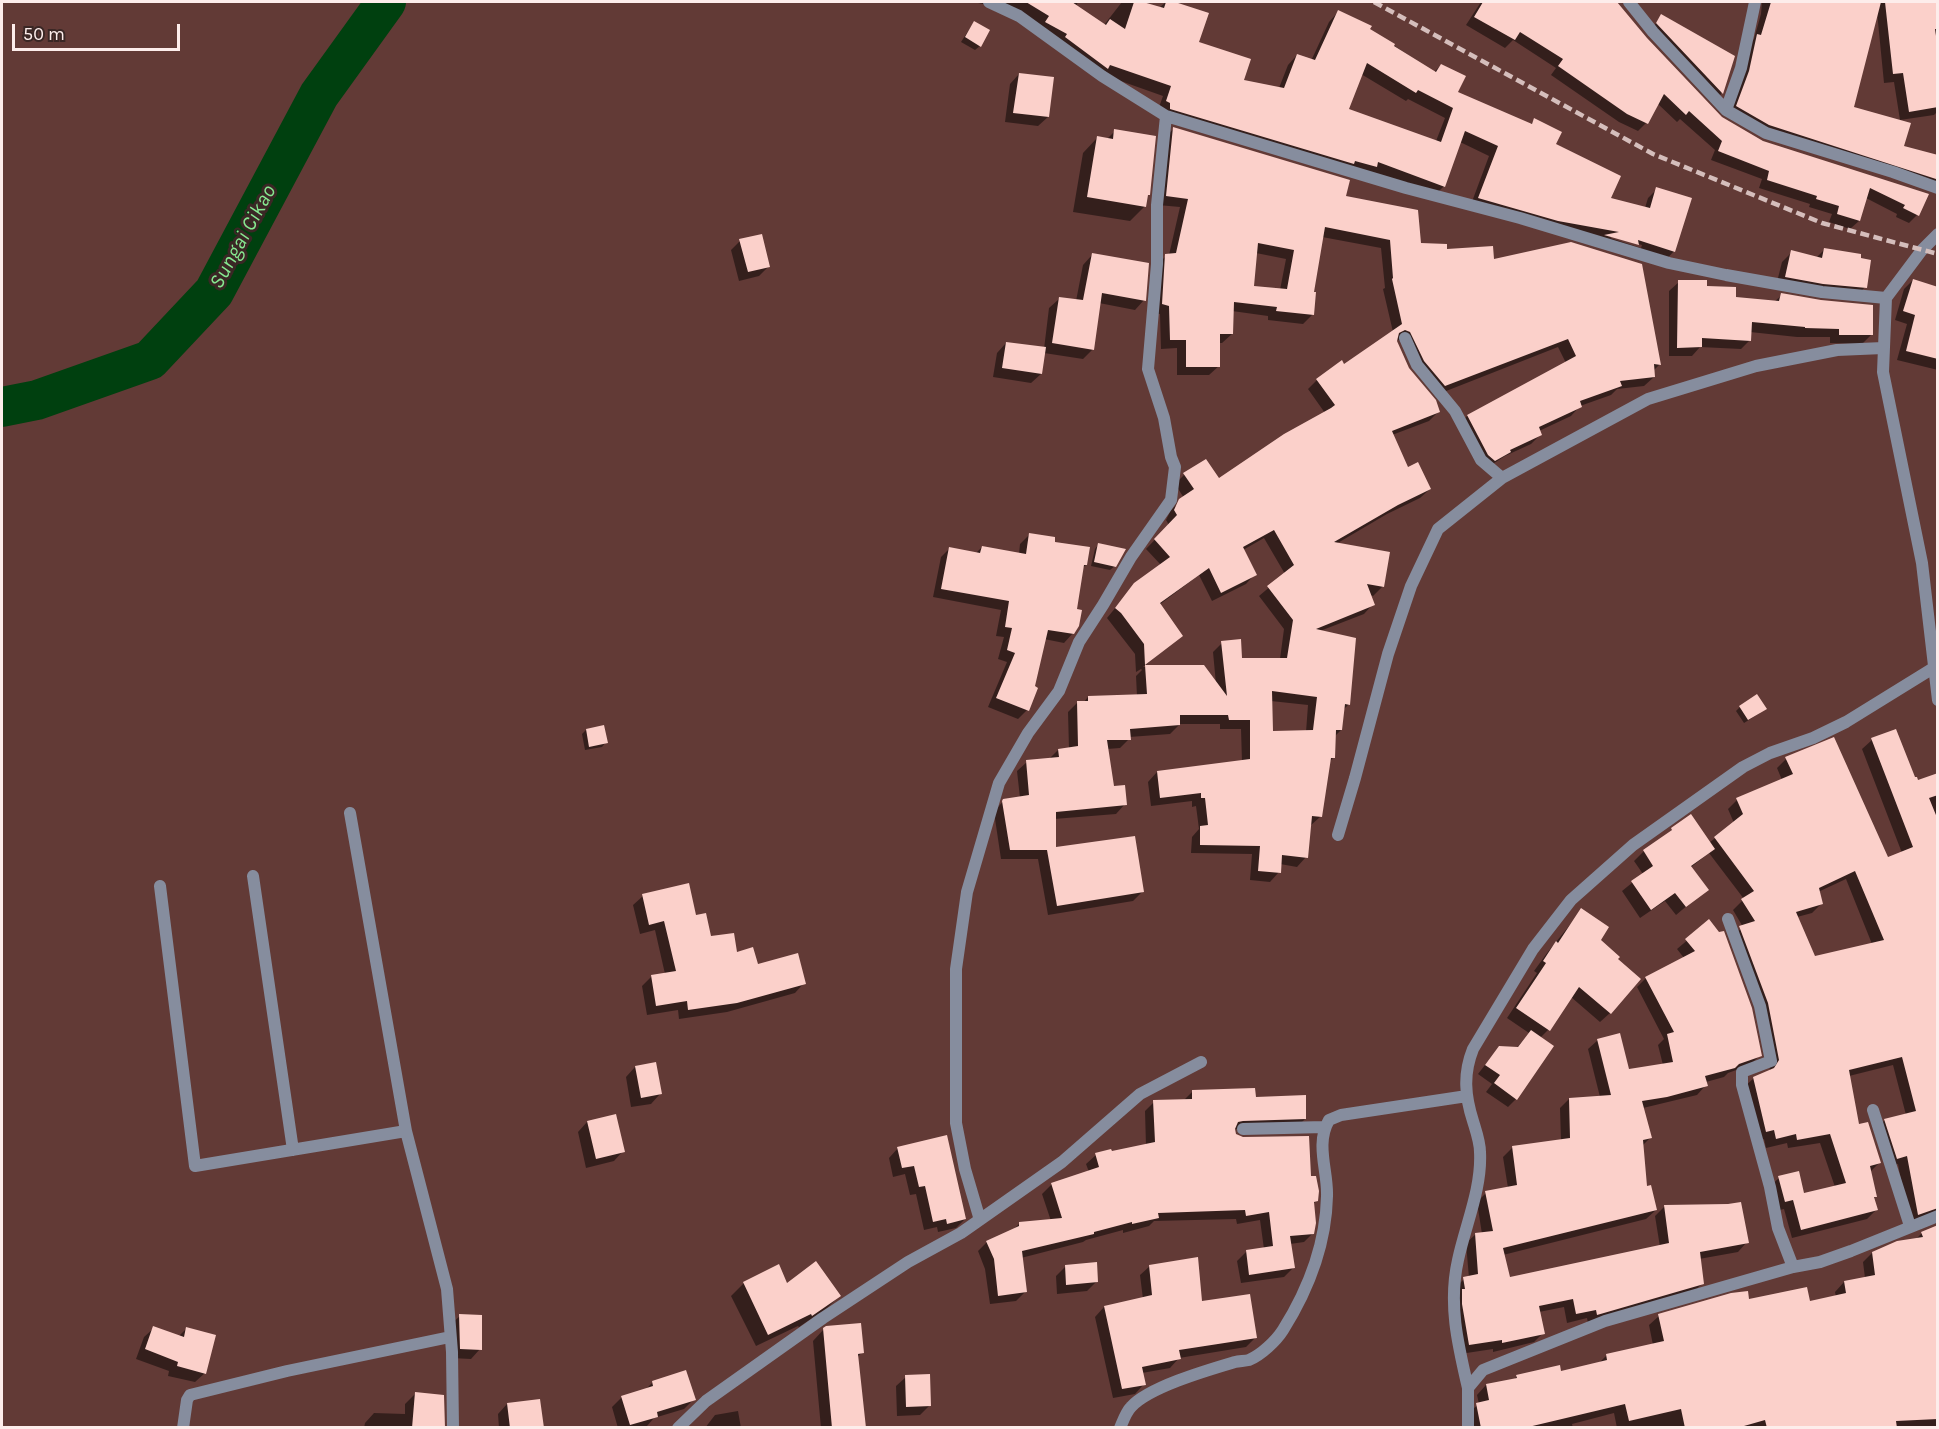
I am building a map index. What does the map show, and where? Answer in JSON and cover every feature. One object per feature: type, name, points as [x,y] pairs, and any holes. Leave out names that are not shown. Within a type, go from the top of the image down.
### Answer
[{"type":"street","points":[[989,2],[1018,16],[1102,76],[1166,116],[1669,263],[1822,292],[1886,298]]},
{"type":"street","points":[[1629,2],[1653,32],[1726,110],[1766,133],[1938,188]]},
{"type":"street","points":[[1726,110],[1741,68],[1755,2]]},
{"type":"street","points":[[980,1220],[965,1169],[956,1123],[956,969],[967,892],[999,783],[1028,733],[1059,691],[1079,642],[1131,557],[1173,495],[1175,467],[1164,418],[1148,369],[1157,264],[1157,205],[1166,116]]},
{"type":"street","points":[[1938,234],[1922,250],[1886,298],[1883,348],[1883,372],[1922,563],[1938,700]]},
{"type":"street","points":[[1405,338],[1417,365],[1455,411],[1481,460],[1502,478]]},
{"type":"street","points":[[1338,835],[1388,654],[1411,586],[1438,529],[1502,478],[1648,399],[1756,366],[1837,350],[1883,348]]},
{"type":"street","points":[[1468,1428],[1468,1388],[1457,1339],[1453,1299],[1457,1263],[1479,1170],[1480,1152],[1467,1096],[1466,1065],[1473,1049],[1533,949],[1571,900],[1633,845],[1743,766],[1846,722],[1935,667]]},
{"type":"street","points":[[350,813],[406,1131],[447,1289],[453,1428]]},
{"type":"street","points":[[253,876],[293,1150]]},
{"type":"street","points":[[160,886],[195,1166],[406,1131]]},
{"type":"street","points":[[1728,919],[1760,1005],[1771,1060],[1742,1072],[1742,1085],[1770,1187],[1778,1228],[1793,1267]]},
{"type":"street","points":[[678,1428],[706,1401],[803,1332],[908,1262],[961,1233],[1062,1162],[1140,1094],[1202,1062]]},
{"type":"street","points":[[1120,1428],[1129,1409],[1146,1394],[1204,1372],[1248,1360],[1261,1352],[1282,1331],[1311,1274],[1322,1244],[1327,1195],[1322,1142],[1324,1127],[1329,1120],[1341,1115],[1467,1096]]},
{"type":"street","points":[[1873,1110],[1910,1226]]},
{"type":"street","points":[[1243,1129],[1324,1127]]},
{"type":"street","points":[[1468,1388],[1483,1371],[1605,1321],[1793,1267],[1820,1262],[1938,1216]]},
{"type":"street","points":[[183,1428],[187,1400],[190,1395],[287,1371],[450,1337]]},
{"type":"building","points":[[1026,2],[1072,2],[1106,25],[1110,19],[1125,29],[1134,2],[1164,8],[1166,2],[1175,2],[1209,13],[1199,42],[1251,59],[1244,80],[1284,88],[1297,54],[1315,60],[1338,10],[1372,26],[1370,29],[1436,72],[1441,64],[1466,76],[1458,92],[1532,124],[1534,118],[1562,132],[1556,144],[1621,176],[1611,198],[1650,208],[1656,187],[1692,198],[1675,252],[1638,240],[1639,245],[1604,235],[1619,232],[1558,221],[1478,198],[1498,146],[1465,131],[1445,187],[1378,162],[1377,167],[1355,161],[1354,164],[1170,109],[1170,103],[1166,101],[1171,86],[1110,65],[1108,69],[1065,37],[1067,34],[1045,22],[1049,16]],"holes":[[[1367,63],[1416,93],[1418,90],[1453,108],[1441,142],[1349,109]]]},
{"type":"building","points":[[1483,2],[1617,2],[1647,38],[1722,117],[1763,141],[1929,194],[1919,216],[1903,208],[1905,205],[1870,188],[1860,221],[1837,214],[1839,206],[1816,199],[1817,196],[1767,180],[1769,171],[1718,151],[1722,141],[1689,111],[1686,115],[1664,94],[1648,124],[1627,114],[1558,66],[1563,59],[1520,32],[1515,40],[1474,17]]},
{"type":"building","points":[[1771,2],[1881,2],[1854,107],[1911,123],[1904,146],[1938,155],[1936,179],[1769,125],[1736,106],[1749,71],[1757,34],[1761,35]]},
{"type":"building","points":[[1885,2],[1938,2],[1938,29],[1935,29],[1938,50],[1938,107],[1909,112],[1903,73],[1893,74]]},
{"type":"building","points":[[1661,14],[1735,56],[1723,94],[1656,23]]},
{"type":"building","points":[[974,21],[990,30],[981,47],[965,37]]},
{"type":"building","points":[[1019,73],[1054,77],[1049,117],[1013,113]]},
{"type":"building","points":[[1173,127],[1350,180],[1346,196],[1418,210],[1421,243],[1447,244],[1447,249],[1493,246],[1494,259],[1571,242],[1642,264],[1661,365],[1654,364],[1655,377],[1620,381],[1622,386],[1580,401],[1582,407],[1539,427],[1542,435],[1510,450],[1511,452],[1495,461],[1488,455],[1467,415],[1576,356],[1568,339],[1445,386],[1424,361],[1410,332],[1405,330],[1399,333],[1397,341],[1409,368],[1436,400],[1440,412],[1392,431],[1408,467],[1418,462],[1431,489],[1334,542],[1390,552],[1384,587],[1367,584],[1375,605],[1316,629],[1356,638],[1350,705],[1345,704],[1342,730],[1336,730],[1335,758],[1331,758],[1322,817],[1312,816],[1308,858],[1282,855],[1281,873],[1258,871],[1260,846],[1200,845],[1200,826],[1208,825],[1205,798],[1201,798],[1201,793],[1160,798],[1157,771],[1250,759],[1250,720],[1229,720],[1228,715],[1180,715],[1180,725],[1130,729],[1131,740],[1107,740],[1114,786],[1125,785],[1127,805],[1056,812],[1056,847],[1135,836],[1144,892],[1057,906],[1047,850],[1010,850],[1002,801],[1029,795],[1026,760],[1059,757],[1058,749],[1078,746],[1077,701],[1088,701],[1088,696],[1147,694],[1145,665],[1144,644],[1115,608],[1134,583],[1170,557],[1154,539],[1177,515],[1174,510],[1179,499],[1194,489],[1183,473],[1206,459],[1219,478],[1284,434],[1331,408],[1335,405],[1316,379],[1342,360],[1344,364],[1402,324],[1392,279],[1390,240],[1325,227],[1314,292],[1316,292],[1314,315],[1276,311],[1277,307],[1234,302],[1233,334],[1220,334],[1220,367],[1186,367],[1186,340],[1170,340],[1169,306],[1162,304],[1165,254],[1176,253],[1188,199],[1166,196]],"holes":[[[1258,243],[1294,250],[1287,289],[1254,286]],[[1274,530],[1294,565],[1267,586],[1293,620],[1287,658],[1242,658],[1241,639],[1221,641],[1227,696],[1204,665],[1145,665],[1183,636],[1160,603],[1209,568],[1221,593],[1257,575],[1243,547]],[[1272,691],[1317,697],[1313,730],[1273,731]]]},
{"type":"building","points":[[1114,129],[1156,136],[1150,195],[1148,195],[1146,207],[1087,197],[1097,136],[1113,139]]},
{"type":"building","points":[[762,234],[770,267],[748,272],[739,239]]},
{"type":"building","points":[[1824,248],[1861,254],[1861,258],[1871,260],[1867,288],[1823,284],[1785,277],[1791,250],[1822,258]]},
{"type":"building","points":[[1092,253],[1149,263],[1146,301],[1102,293],[1094,350],[1052,343],[1059,297],[1083,300]]},
{"type":"building","points":[[1913,279],[1938,287],[1938,359],[1906,351],[1915,315],[1903,311]]},
{"type":"building","points":[[1678,280],[1707,280],[1707,286],[1736,287],[1736,297],[1779,301],[1781,293],[1873,305],[1873,335],[1839,335],[1839,329],[1752,322],[1751,341],[1702,338],[1702,347],[1677,348]]},
{"type":"building","points":[[1006,342],[1046,347],[1042,374],[1002,368]]},
{"type":"building","points":[[1029,533],[1055,537],[1055,542],[1090,547],[1087,565],[1084,565],[1077,609],[1082,610],[1079,626],[1074,634],[1048,630],[1035,686],[1038,688],[1029,711],[996,698],[1015,653],[1007,650],[1012,628],[1005,627],[1009,601],[941,589],[949,547],[980,553],[982,546],[1026,554]]},
{"type":"building","points":[[1098,543],[1126,549],[1116,567],[1094,562]]},
{"type":"building","points":[[1757,694],[1767,709],[1748,720],[1739,706]]},
{"type":"building","points":[[604,725],[608,743],[589,747],[586,729]]},
{"type":"building","points":[[1896,729],[1915,777],[1918,780],[1938,773],[1938,795],[1929,798],[1938,820],[1938,1208],[1918,1215],[1907,1156],[1897,1159],[1884,1119],[1916,1111],[1902,1057],[1849,1070],[1859,1124],[1868,1122],[1881,1163],[1870,1166],[1878,1210],[1801,1230],[1793,1200],[1785,1202],[1778,1176],[1799,1171],[1804,1193],[1846,1183],[1830,1134],[1797,1140],[1796,1134],[1776,1139],[1774,1130],[1766,1132],[1753,1077],[1774,1068],[1779,1060],[1768,1003],[1739,926],[1755,921],[1741,899],[1754,891],[1714,837],[1743,814],[1736,798],[1793,774],[1785,757],[1834,737],[1888,857],[1913,847],[1871,738]],"holes":[[[1855,871],[1884,940],[1815,956],[1796,912],[1823,904],[1819,888]]]},
{"type":"building","points":[[1691,814],[1715,849],[1691,866],[1709,890],[1686,907],[1675,893],[1651,910],[1631,881],[1653,866],[1643,850]]},
{"type":"building","points":[[689,883],[696,915],[706,913],[711,936],[734,933],[737,952],[753,947],[758,964],[798,953],[806,984],[737,1003],[688,1010],[687,1001],[656,1006],[651,975],[676,971],[664,921],[649,925],[642,894]]},
{"type":"building","points":[[1581,908],[1609,927],[1601,940],[1641,979],[1611,1014],[1579,987],[1550,1031],[1516,1008],[1546,963],[1543,961],[1556,941],[1558,943]]},
{"type":"building","points":[[1709,919],[1719,932],[1724,931],[1752,1008],[1762,1056],[1739,1064],[1735,1068],[1705,1076],[1708,1086],[1642,1101],[1652,1138],[1643,1140],[1647,1186],[1651,1185],[1657,1210],[1503,1248],[1510,1277],[1669,1243],[1664,1205],[1741,1202],[1749,1243],[1700,1252],[1704,1284],[1597,1315],[1596,1310],[1576,1314],[1573,1299],[1539,1306],[1545,1334],[1502,1343],[1502,1340],[1469,1345],[1462,1304],[1462,1289],[1465,1289],[1463,1277],[1478,1274],[1475,1233],[1493,1231],[1485,1191],[1517,1185],[1512,1146],[1570,1138],[1569,1098],[1611,1095],[1597,1039],[1620,1033],[1629,1069],[1673,1062],[1667,1034],[1674,1032],[1645,977],[1695,951],[1685,939]]},
{"type":"building","points":[[1531,1030],[1554,1046],[1517,1100],[1494,1083],[1500,1075],[1485,1065],[1499,1046],[1518,1047]]},
{"type":"building","points":[[656,1062],[662,1094],[641,1098],[635,1066]]},
{"type":"building","points":[[1255,1088],[1256,1097],[1306,1095],[1306,1119],[1243,1121],[1238,1122],[1235,1129],[1236,1134],[1243,1137],[1309,1136],[1311,1176],[1316,1176],[1319,1191],[1318,1201],[1314,1202],[1316,1223],[1314,1234],[1290,1236],[1295,1268],[1249,1275],[1246,1250],[1273,1246],[1269,1212],[1246,1216],[1245,1210],[1158,1213],[1159,1218],[1132,1224],[1132,1222],[1094,1232],[1094,1234],[1022,1251],[1027,1292],[998,1296],[994,1259],[986,1241],[1019,1226],[1019,1222],[1062,1218],[1051,1183],[1099,1167],[1095,1153],[1155,1142],[1153,1100],[1192,1099],[1192,1090]]},
{"type":"building","points":[[616,1114],[625,1152],[596,1159],[587,1121]]},
{"type":"building","points":[[947,1135],[966,1219],[947,1224],[946,1219],[933,1222],[925,1186],[919,1187],[914,1166],[902,1168],[897,1147]]},
{"type":"building","points":[[1938,1225],[1938,1419],[1896,1421],[1897,1428],[1767,1428],[1765,1420],[1737,1428],[1685,1428],[1681,1409],[1629,1421],[1625,1404],[1524,1428],[1481,1428],[1476,1403],[1489,1400],[1486,1384],[1517,1378],[1516,1375],[1560,1365],[1561,1371],[1607,1360],[1606,1354],[1664,1341],[1658,1314],[1731,1293],[1748,1291],[1749,1299],[1807,1287],[1810,1301],[1846,1293],[1844,1281],[1875,1275],[1872,1252],[1897,1241],[1923,1237],[1921,1232]]},
{"type":"building","points":[[1198,1257],[1202,1301],[1250,1294],[1257,1338],[1179,1350],[1181,1359],[1142,1367],[1146,1385],[1122,1389],[1104,1306],[1152,1295],[1149,1265]]},
{"type":"building","points":[[816,1261],[841,1296],[812,1316],[811,1314],[768,1335],[743,1282],[779,1264],[787,1283]]},
{"type":"building","points":[[1097,1262],[1098,1282],[1066,1285],[1065,1265]]},
{"type":"building","points":[[459,1314],[482,1315],[482,1350],[460,1349]]},
{"type":"building","points":[[861,1323],[864,1353],[858,1354],[866,1428],[832,1428],[823,1328]]},
{"type":"building","points":[[153,1326],[184,1337],[186,1327],[216,1335],[206,1374],[177,1366],[178,1362],[145,1349]]},
{"type":"building","points":[[686,1370],[696,1400],[657,1412],[658,1417],[630,1425],[621,1396],[653,1386],[652,1381]]},
{"type":"building","points":[[930,1374],[931,1406],[906,1407],[905,1375]]},
{"type":"building","points":[[415,1392],[444,1395],[445,1428],[412,1428]]},
{"type":"building","points":[[540,1399],[544,1428],[510,1428],[507,1403]]},
{"type":"waterway","name":"Sungai Cikao","points":[[2,407],[37,400],[150,360],[214,292],[319,95],[386,2]]},
{"type":"railway","points":[[1374,2],[1653,154],[1822,223],[1938,254]]}]
